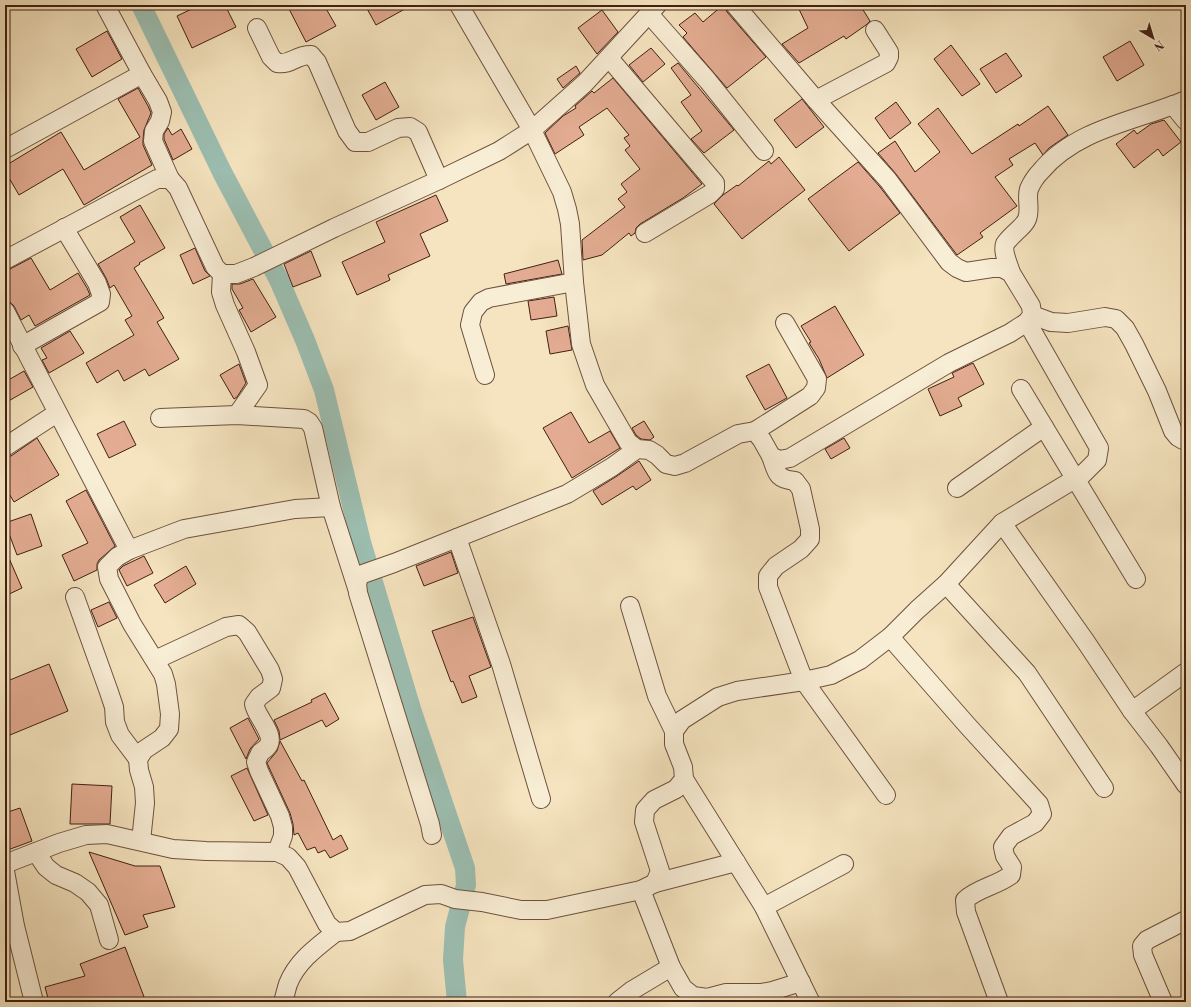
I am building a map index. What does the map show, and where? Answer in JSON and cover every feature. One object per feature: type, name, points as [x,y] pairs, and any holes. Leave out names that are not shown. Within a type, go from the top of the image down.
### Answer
[{"type":"street","points":[[105,5],[158,101],[162,112],[160,121],[154,131],[153,141],[170,179],[178,188],[215,267],[222,274],[236,274],[254,267],[499,151],[532,130],[585,83],[653,10],[764,150]]},
{"type":"street","points":[[459,5],[532,130],[562,192],[568,208],[574,282],[584,358],[595,385],[628,442],[637,449],[649,450],[657,455],[666,464],[675,466],[685,463],[738,434],[754,431],[810,396],[816,388],[817,379],[785,323]]},
{"type":"street","points":[[735,5],[816,100],[888,180],[949,262],[966,272],[1002,268],[1011,273]]},
{"type":"street","points":[[257,28],[271,57],[277,63],[286,64],[301,55],[311,55],[317,62],[347,131],[355,142],[368,142],[398,128],[410,126],[418,132],[439,180]]},
{"type":"street","points":[[816,100],[886,64],[889,57],[889,52],[875,30]]},
{"type":"street","points":[[609,58],[714,183],[715,190],[710,194],[645,233]]},
{"type":"street","points":[[5,149],[142,74]]},
{"type":"street","points":[[674,731],[682,720],[718,697],[737,691],[804,681],[831,675],[860,660],[890,637],[946,584],[1002,523],[1083,474],[1097,460],[1099,448],[1029,319],[1031,306],[1011,273],[1005,245],[1026,222],[1028,215],[1029,190],[1035,178],[1046,165],[1068,147],[1092,134],[1132,118],[1180,103],[1186,121]]},
{"type":"street","points":[[5,260],[157,179],[170,179]]},
{"type":"street","points":[[22,346],[100,302],[101,294],[97,283],[64,228]]},
{"type":"street","points":[[222,274],[220,292],[258,384],[237,414]]},
{"type":"street","points":[[485,375],[470,325],[473,312],[481,302],[489,298],[574,282]]},
{"type":"street","points":[[5,311],[129,550]]},
{"type":"street","points":[[771,456],[779,460],[790,458],[949,363],[1010,333],[1029,319],[1068,323],[1105,317],[1116,319],[1125,328],[1134,344],[1157,391],[1173,431],[1178,437],[1186,440]]},
{"type":"street","points":[[1021,389],[1136,578]]},
{"type":"street","points":[[5,447],[57,413]]},
{"type":"street","points":[[160,418],[237,414],[304,419],[309,422],[313,428],[331,506],[358,581],[432,835]]},
{"type":"street","points":[[957,488],[1044,427]]},
{"type":"street","points":[[754,431],[762,440],[771,456],[777,473],[784,480],[795,481],[801,488],[810,529],[810,539],[801,549],[776,566],[768,576],[768,587],[804,681],[886,795]]},
{"type":"street","points":[[358,581],[394,563],[566,494],[601,474],[637,449]]},
{"type":"street","points":[[142,841],[145,803],[144,787],[138,770],[138,759],[144,750],[162,738],[169,729],[170,714],[166,684],[163,674],[132,624],[108,579],[107,567],[117,557],[129,550],[184,529],[295,509],[331,506]]},
{"type":"street","points":[[1002,523],[1086,642],[1132,711],[1186,785]]},
{"type":"street","points":[[457,538],[501,664],[540,800]]},
{"type":"street","points":[[946,584],[1027,673],[1104,788]]},
{"type":"street","points":[[75,597],[114,707],[115,722],[120,735],[138,759]]},
{"type":"street","points":[[630,606],[657,696],[674,731],[674,744],[683,767],[684,779],[764,907],[810,1001]]},
{"type":"street","points":[[155,660],[226,627],[239,625],[247,632],[270,670],[273,679],[271,688],[259,697],[254,704],[256,711],[270,737],[269,744],[260,754],[256,762],[280,816],[283,827],[283,836],[277,852]]},
{"type":"street","points":[[890,637],[1039,804],[1042,814],[1035,823],[1011,836],[1003,847],[1005,856],[1012,867],[1011,876],[1002,882],[974,893],[965,900],[966,912],[999,1002]]},
{"type":"street","points":[[1132,711],[1186,672]]},
{"type":"street","points":[[648,886],[660,871],[644,822],[645,810],[654,800],[676,789],[684,779]]},
{"type":"street","points":[[5,864],[58,843],[86,835],[107,834],[173,849],[277,852],[288,857],[297,867],[327,924],[336,932]]},
{"type":"street","points":[[36,852],[46,867],[56,876],[75,883],[88,892],[99,905],[110,940]]},
{"type":"street","points":[[283,1002],[288,983],[296,968],[309,954],[336,932],[350,931],[425,895],[441,894],[455,899],[482,902],[521,910],[547,910],[648,886],[736,862]]},
{"type":"street","points":[[764,907],[844,864]]},
{"type":"street","points":[[5,871],[10,927],[34,1002]]},
{"type":"street","points":[[648,886],[671,967],[683,988],[693,996],[707,998],[726,994],[767,992],[801,982]]},
{"type":"street","points":[[1163,1002],[1143,955],[1142,946],[1147,940],[1186,920]]},
{"type":"street","points":[[617,1002],[631,991],[671,967]]},
{"type":"building","points":[[200,5],[225,5],[236,27],[192,48],[177,16]]},
{"type":"building","points":[[287,5],[324,5],[336,26],[306,42]]},
{"type":"building","points":[[365,5],[412,5],[376,25]]},
{"type":"building","points":[[723,5],[725,5],[727,12],[766,57],[727,88],[683,37],[687,33],[679,25],[695,13],[703,22]]},
{"type":"building","points":[[797,5],[860,5],[870,21],[846,39],[844,36],[799,63],[782,44],[808,28]]},
{"type":"building","points":[[602,10],[618,32],[597,54],[578,28]]},
{"type":"building","points":[[107,31],[122,59],[92,77],[76,49]]},
{"type":"building","points":[[1130,41],[1144,65],[1117,81],[1103,57]]},
{"type":"building","points":[[951,45],[980,84],[962,96],[934,59]]},
{"type":"building","points":[[651,48],[665,64],[643,82],[629,65]]},
{"type":"building","points":[[1006,53],[1022,76],[996,93],[980,69]]},
{"type":"building","points":[[678,63],[734,130],[704,153],[691,139],[702,131],[681,102],[691,95],[671,68]]},
{"type":"building","points":[[576,66],[580,73],[563,88],[557,79]]},
{"type":"building","points":[[613,78],[702,184],[683,198],[640,224],[636,228],[635,233],[631,236],[629,233],[602,255],[583,260],[582,240],[625,207],[618,199],[627,192],[621,184],[640,169],[625,150],[630,146],[624,138],[629,135],[607,108],[579,127],[584,135],[555,154],[545,133],[563,116],[576,108],[575,106],[592,91],[594,93]]},
{"type":"building","points":[[385,82],[399,107],[376,120],[362,95]]},
{"type":"building","points":[[138,88],[151,113],[144,130],[143,145],[152,165],[84,205],[63,169],[19,195],[5,171],[5,166],[61,132],[84,170],[140,137],[118,99]]},
{"type":"building","points":[[802,99],[824,127],[796,148],[774,120]]},
{"type":"building","points":[[896,102],[911,123],[890,139],[875,118]]},
{"type":"building","points":[[1048,106],[1068,135],[1049,148],[1043,155],[1035,143],[1009,159],[1013,165],[995,177],[1017,206],[980,233],[983,237],[957,255],[896,174],[878,153],[895,141],[915,172],[940,152],[918,124],[938,108],[972,154],[1018,124],[1019,126]]},
{"type":"building","points":[[1164,120],[1181,142],[1163,156],[1158,149],[1134,168],[1116,144],[1134,130],[1137,134],[1151,124]]},
{"type":"building","points":[[168,128],[172,135],[181,129],[192,149],[173,160],[164,139],[164,134]]},
{"type":"building","points":[[779,157],[805,190],[742,239],[714,204],[723,195],[737,185],[738,186],[769,161],[771,164]]},
{"type":"building","points":[[858,162],[900,213],[849,251],[808,199]]},
{"type":"building","points":[[436,195],[448,221],[420,234],[430,256],[388,275],[390,280],[357,295],[342,262],[385,242],[376,222]]},
{"type":"building","points":[[140,205],[165,248],[139,263],[140,264],[134,268],[164,318],[157,322],[179,359],[149,376],[145,369],[124,381],[118,370],[97,383],[86,363],[134,335],[125,320],[132,316],[114,285],[110,288],[98,264],[135,242],[120,217]]},
{"type":"building","points":[[195,248],[205,271],[210,276],[193,284],[180,255]]},
{"type":"building","points":[[311,251],[321,276],[293,287],[284,264]]},
{"type":"building","points":[[31,258],[50,290],[78,273],[90,295],[35,326],[29,315],[21,320],[14,306],[10,302],[5,301],[5,270]]},
{"type":"building","points":[[558,260],[562,274],[506,284],[504,274]]},
{"type":"building","points":[[253,279],[276,317],[251,332],[239,310],[243,308],[232,289],[232,284],[240,284]]},
{"type":"building","points":[[554,297],[557,316],[531,320],[528,301]]},
{"type":"building","points":[[835,306],[864,355],[827,378],[819,359],[809,343],[811,342],[801,326]]},
{"type":"building","points":[[568,326],[572,350],[550,354],[546,331]]},
{"type":"building","points":[[70,331],[84,353],[49,373],[42,360],[47,358],[41,348]]},
{"type":"building","points":[[973,363],[984,384],[958,398],[962,406],[940,416],[928,389],[954,377],[952,373]]},
{"type":"building","points":[[239,364],[246,383],[234,399],[220,375]]},
{"type":"building","points":[[769,364],[787,398],[765,410],[746,376]]},
{"type":"building","points":[[24,371],[33,387],[5,403],[5,382]]},
{"type":"building","points":[[571,412],[589,443],[610,431],[620,448],[572,478],[543,428]]},
{"type":"building","points":[[124,421],[136,445],[109,458],[97,434]]},
{"type":"building","points":[[644,421],[654,437],[650,440],[641,439],[636,435],[632,428]]},
{"type":"building","points":[[37,438],[59,475],[14,502],[5,487],[5,457],[11,456]]},
{"type":"building","points":[[844,438],[850,448],[831,459],[825,449]]},
{"type":"building","points":[[639,461],[651,480],[636,490],[633,486],[602,505],[593,491]]},
{"type":"building","points":[[86,490],[115,546],[99,560],[97,570],[74,581],[62,555],[88,543],[66,501]]},
{"type":"building","points":[[31,514],[42,546],[17,555],[5,523]]},
{"type":"building","points":[[5,549],[22,588],[5,596]]},
{"type":"building","points":[[451,552],[458,573],[424,586],[416,566]]},
{"type":"building","points":[[144,556],[153,573],[127,586],[119,570],[123,566]]},
{"type":"building","points":[[186,566],[196,584],[165,603],[154,585]]},
{"type":"building","points":[[109,602],[117,618],[98,627],[91,610]]},
{"type":"building","points":[[473,617],[491,667],[469,676],[477,697],[462,703],[453,681],[451,682],[432,631]]},
{"type":"building","points":[[49,664],[68,711],[10,735],[5,722],[5,682]]},
{"type":"building","points":[[325,693],[339,719],[326,727],[322,720],[280,740],[279,731],[274,720],[312,702],[311,700]]},
{"type":"building","points":[[248,718],[259,739],[250,749],[246,759],[230,728]]},
{"type":"building","points":[[280,741],[302,781],[304,780],[333,840],[341,835],[348,849],[330,858],[325,850],[318,853],[315,847],[307,850],[298,833],[294,835],[290,813],[267,763],[277,751]]},
{"type":"building","points":[[247,768],[268,815],[254,821],[231,776]]},
{"type":"building","points":[[72,784],[112,786],[110,824],[70,824]]},
{"type":"building","points":[[20,808],[32,841],[5,851],[5,813]]},
{"type":"building","points":[[89,852],[135,866],[160,866],[175,907],[143,915],[148,927],[125,935]]},
{"type":"building","points":[[125,947],[146,1002],[49,1002],[45,987],[85,976],[80,964]]},
{"type":"waterway","points":[[141,5],[222,172],[279,280],[305,340],[324,390],[361,542],[412,712],[465,868],[466,885],[455,927],[453,960],[457,1002]]}]
